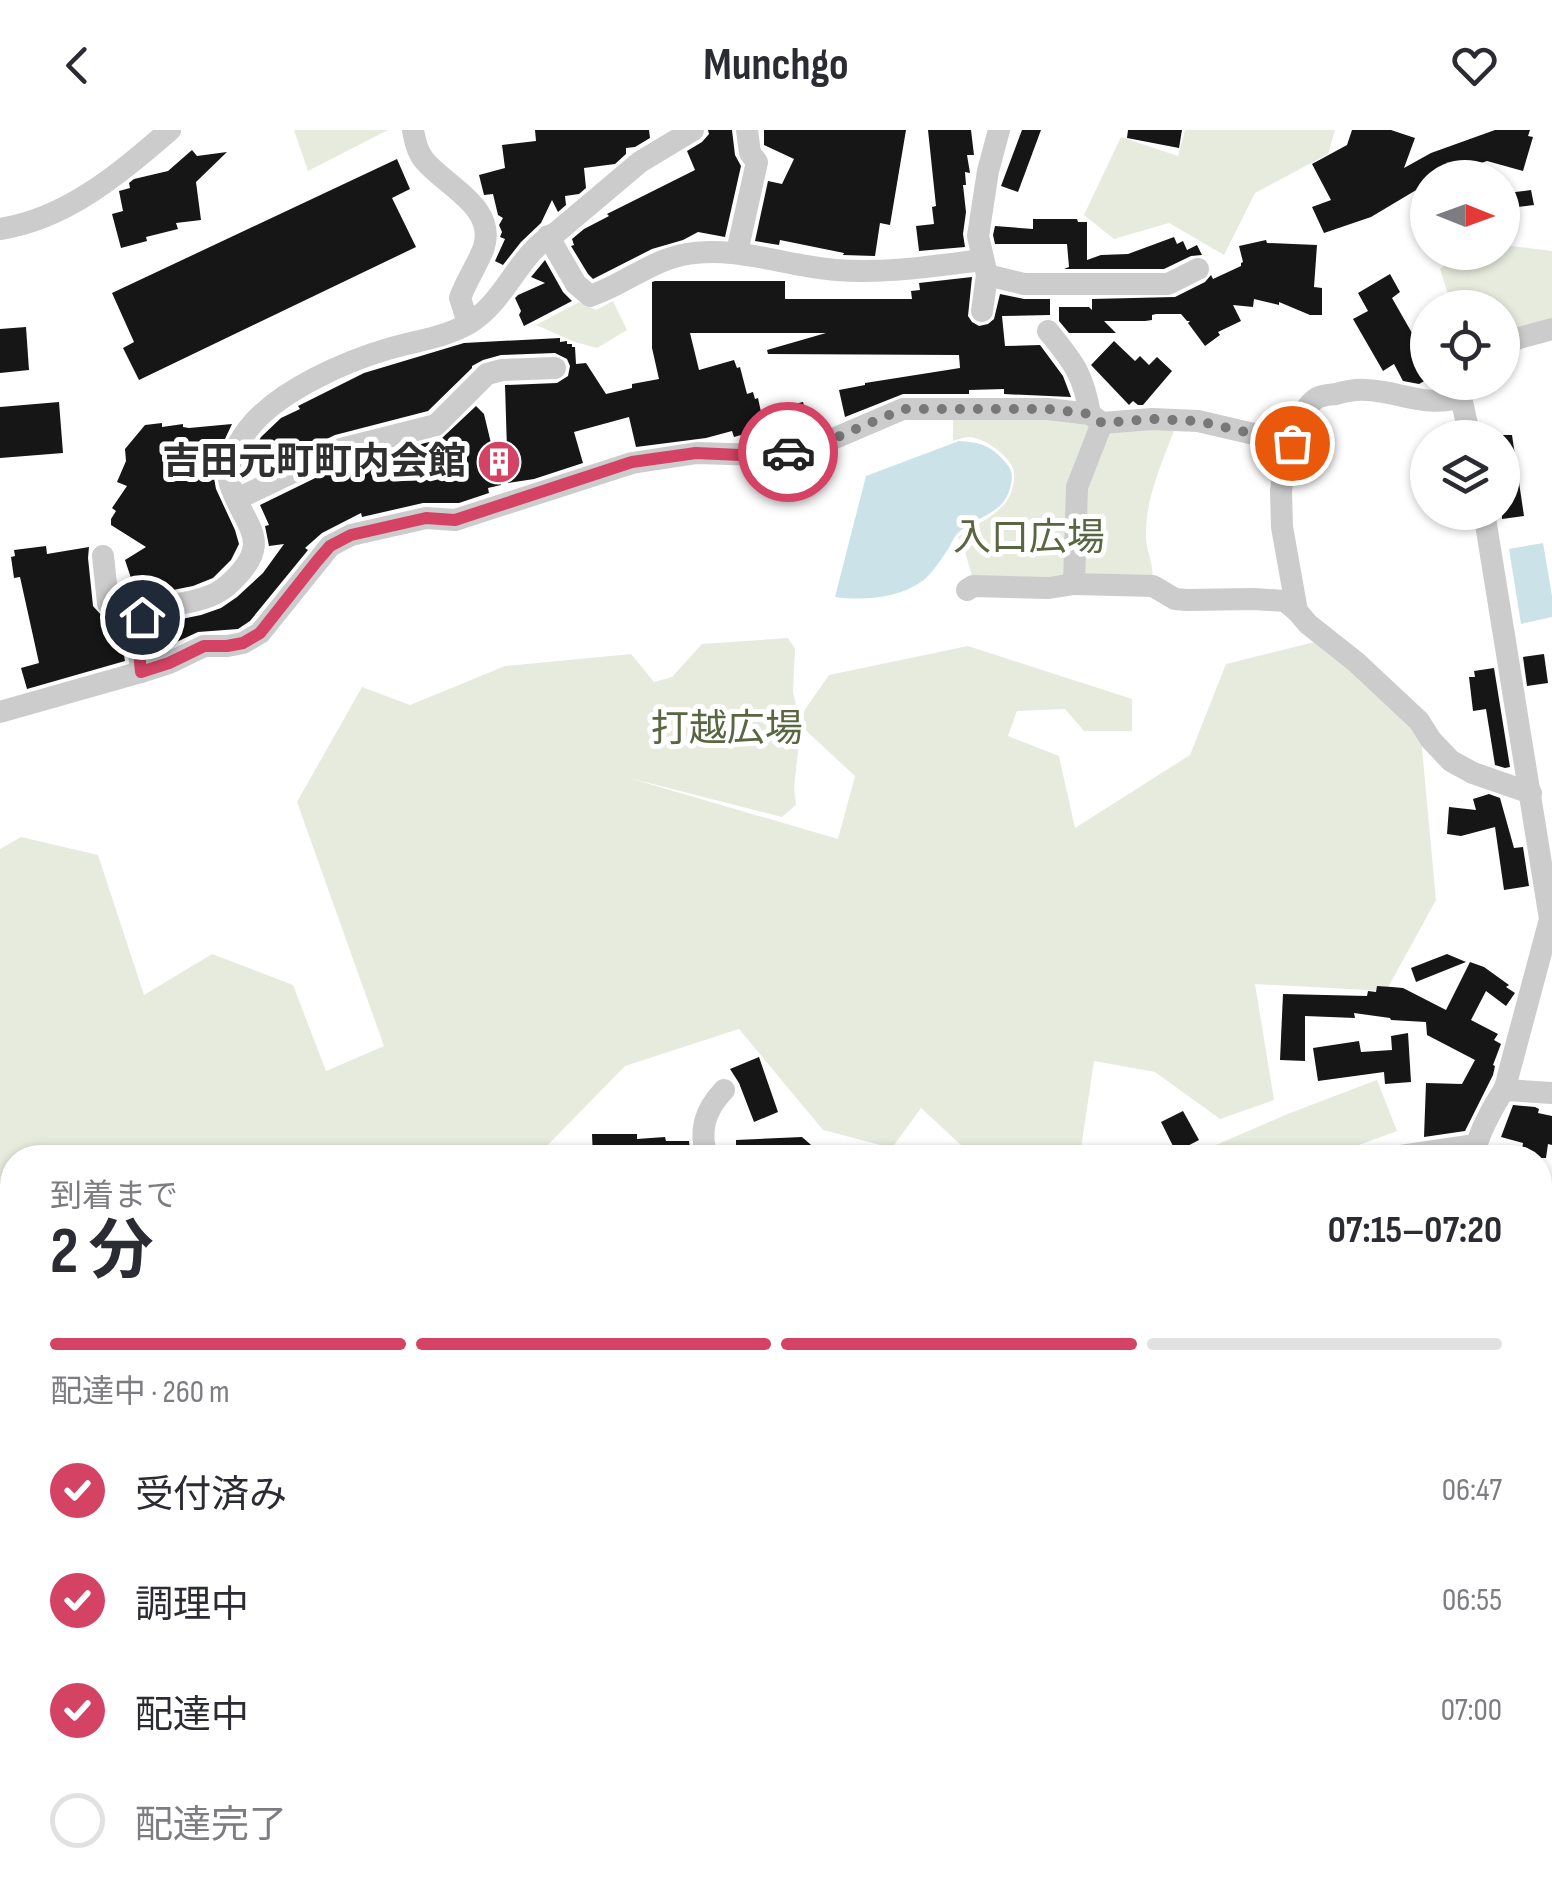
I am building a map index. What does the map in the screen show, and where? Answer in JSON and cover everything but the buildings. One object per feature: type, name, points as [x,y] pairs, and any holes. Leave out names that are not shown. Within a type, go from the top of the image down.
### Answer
[{"type":"street","points":[[0,229],[49,216],[107,183],[170,130]]},
{"type":"street","points":[[413,130],[422,156],[472,203],[486,230],[484,248],[460,298],[468,324]]},
{"type":"street","points":[[103,556],[108,603],[142,617],[226,588],[250,559],[255,540],[229,482],[230,467],[239,443],[265,412],[310,382],[375,352],[446,335],[468,324],[487,311],[542,240],[557,232],[640,162],[693,130]]},
{"type":"street","points":[[737,252],[758,162],[750,152],[747,130]]},
{"type":"street","points":[[982,311],[985,268],[978,236],[988,170],[999,130]]},
{"type":"street","points":[[548,236],[576,284],[590,296],[678,256],[705,252],[737,252],[800,266],[878,272],[985,268],[1024,284],[1168,284],[1198,269]]},
{"type":"street","points":[[1520,338],[1552,329]]},
{"type":"street","points":[[1048,331],[1077,367],[1096,418],[1077,487],[1074,584]]},
{"type":"street","points":[[237,499],[341,450],[436,425],[488,374],[555,368]]},
{"type":"street","points":[[1296,611],[1282,527],[1281,491],[1285,460],[1304,412],[1322,396],[1350,390],[1410,398]]},
{"type":"street","points":[[1418,400],[1449,400]]},
{"type":"street","points":[[0,712],[169,663],[204,646],[243,643],[260,633],[330,546],[351,535],[426,518],[455,520],[632,462],[696,453],[762,456],[788,452],[821,444],[903,409],[1048,409],[1096,418],[1198,421],[1292,443]]},
{"type":"street","points":[[1478,1145],[1495,1104],[1506,1090],[1550,918],[1487,530]]},
{"type":"street","points":[[967,590],[973,586],[1154,586],[1175,599],[1284,601],[1418,721],[1450,761],[1472,773],[1531,793]]},
{"type":"street","points":[[141,672],[137,632],[142,617]]},
{"type":"street","points":[[702,1145],[700,1136],[713,1101],[724,1090]]},
{"type":"street","points":[[1506,1090],[1552,1092]]},
{"type":"green space","points":[[294,130],[388,130],[308,171]]},
{"type":"green space","points":[[1185,130],[1335,130],[1328,154],[1255,193],[1224,255],[1169,223],[1114,239],[1084,215],[1121,137],[1178,156]]},
{"type":"green space","points":[[1520,247],[1552,251],[1552,320],[1520,330],[1520,290],[1447,290],[1440,270],[1520,270]]},
{"type":"green space","points":[[613,301],[627,330],[597,348],[536,325],[579,302],[596,310]]},
{"type":"green space","name":"入口広場","points":[[1088,419],[1091,424],[1070,579],[973,580],[958,537],[1004,504],[1013,488],[1014,471],[1006,457],[987,443],[968,437],[953,441],[953,420]]},
{"type":"green space","points":[[1177,423],[1149,505],[1146,539],[1152,581],[1079,577],[1084,480],[1105,431]]},
{"type":"green space","name":"打越広場","points":[[788,638],[795,649],[793,692],[799,718],[829,675],[968,646],[1132,699],[1132,731],[1084,731],[1065,709],[1017,711],[1008,736],[1059,756],[1075,828],[1190,755],[1226,664],[1319,641],[1421,738],[1436,900],[1386,991],[1255,984],[1274,1100],[1220,1119],[1155,1072],[1094,1061],[1081,1145],[961,1145],[921,1108],[894,1145],[823,1130],[739,1029],[625,1066],[548,1145],[0,1145],[0,849],[21,837],[98,855],[144,995],[212,954],[293,985],[326,1071],[384,1046],[297,802],[362,687],[410,705],[505,666],[631,654],[654,682],[672,677],[702,644]],"holes":[[[801,726],[855,776],[838,839],[629,778],[782,817],[796,805],[794,787]]]},
{"type":"green space","points":[[1377,1080],[1397,1131],[1359,1145],[1216,1145]]},
{"type":"water","points":[[959,441],[985,446],[1008,465],[1012,481],[1002,503],[963,528],[934,569],[916,585],[882,597],[835,597],[866,476]]},
{"type":"water","points":[[1543,543],[1552,617],[1521,624],[1509,549]]},
{"type":"way so far","points":[[788,452],[821,444],[903,409],[1048,409],[1090,414],[1102,423],[1198,421],[1292,443]]},
{"type":"place","name":"吉田元町町内会館","points":[[499,462]]},
{"type":"route","points":[[142,617],[137,632],[141,672],[204,646],[243,643],[260,633],[330,546],[351,535],[426,518],[455,520],[632,462],[696,453],[762,456],[788,452]]}]
